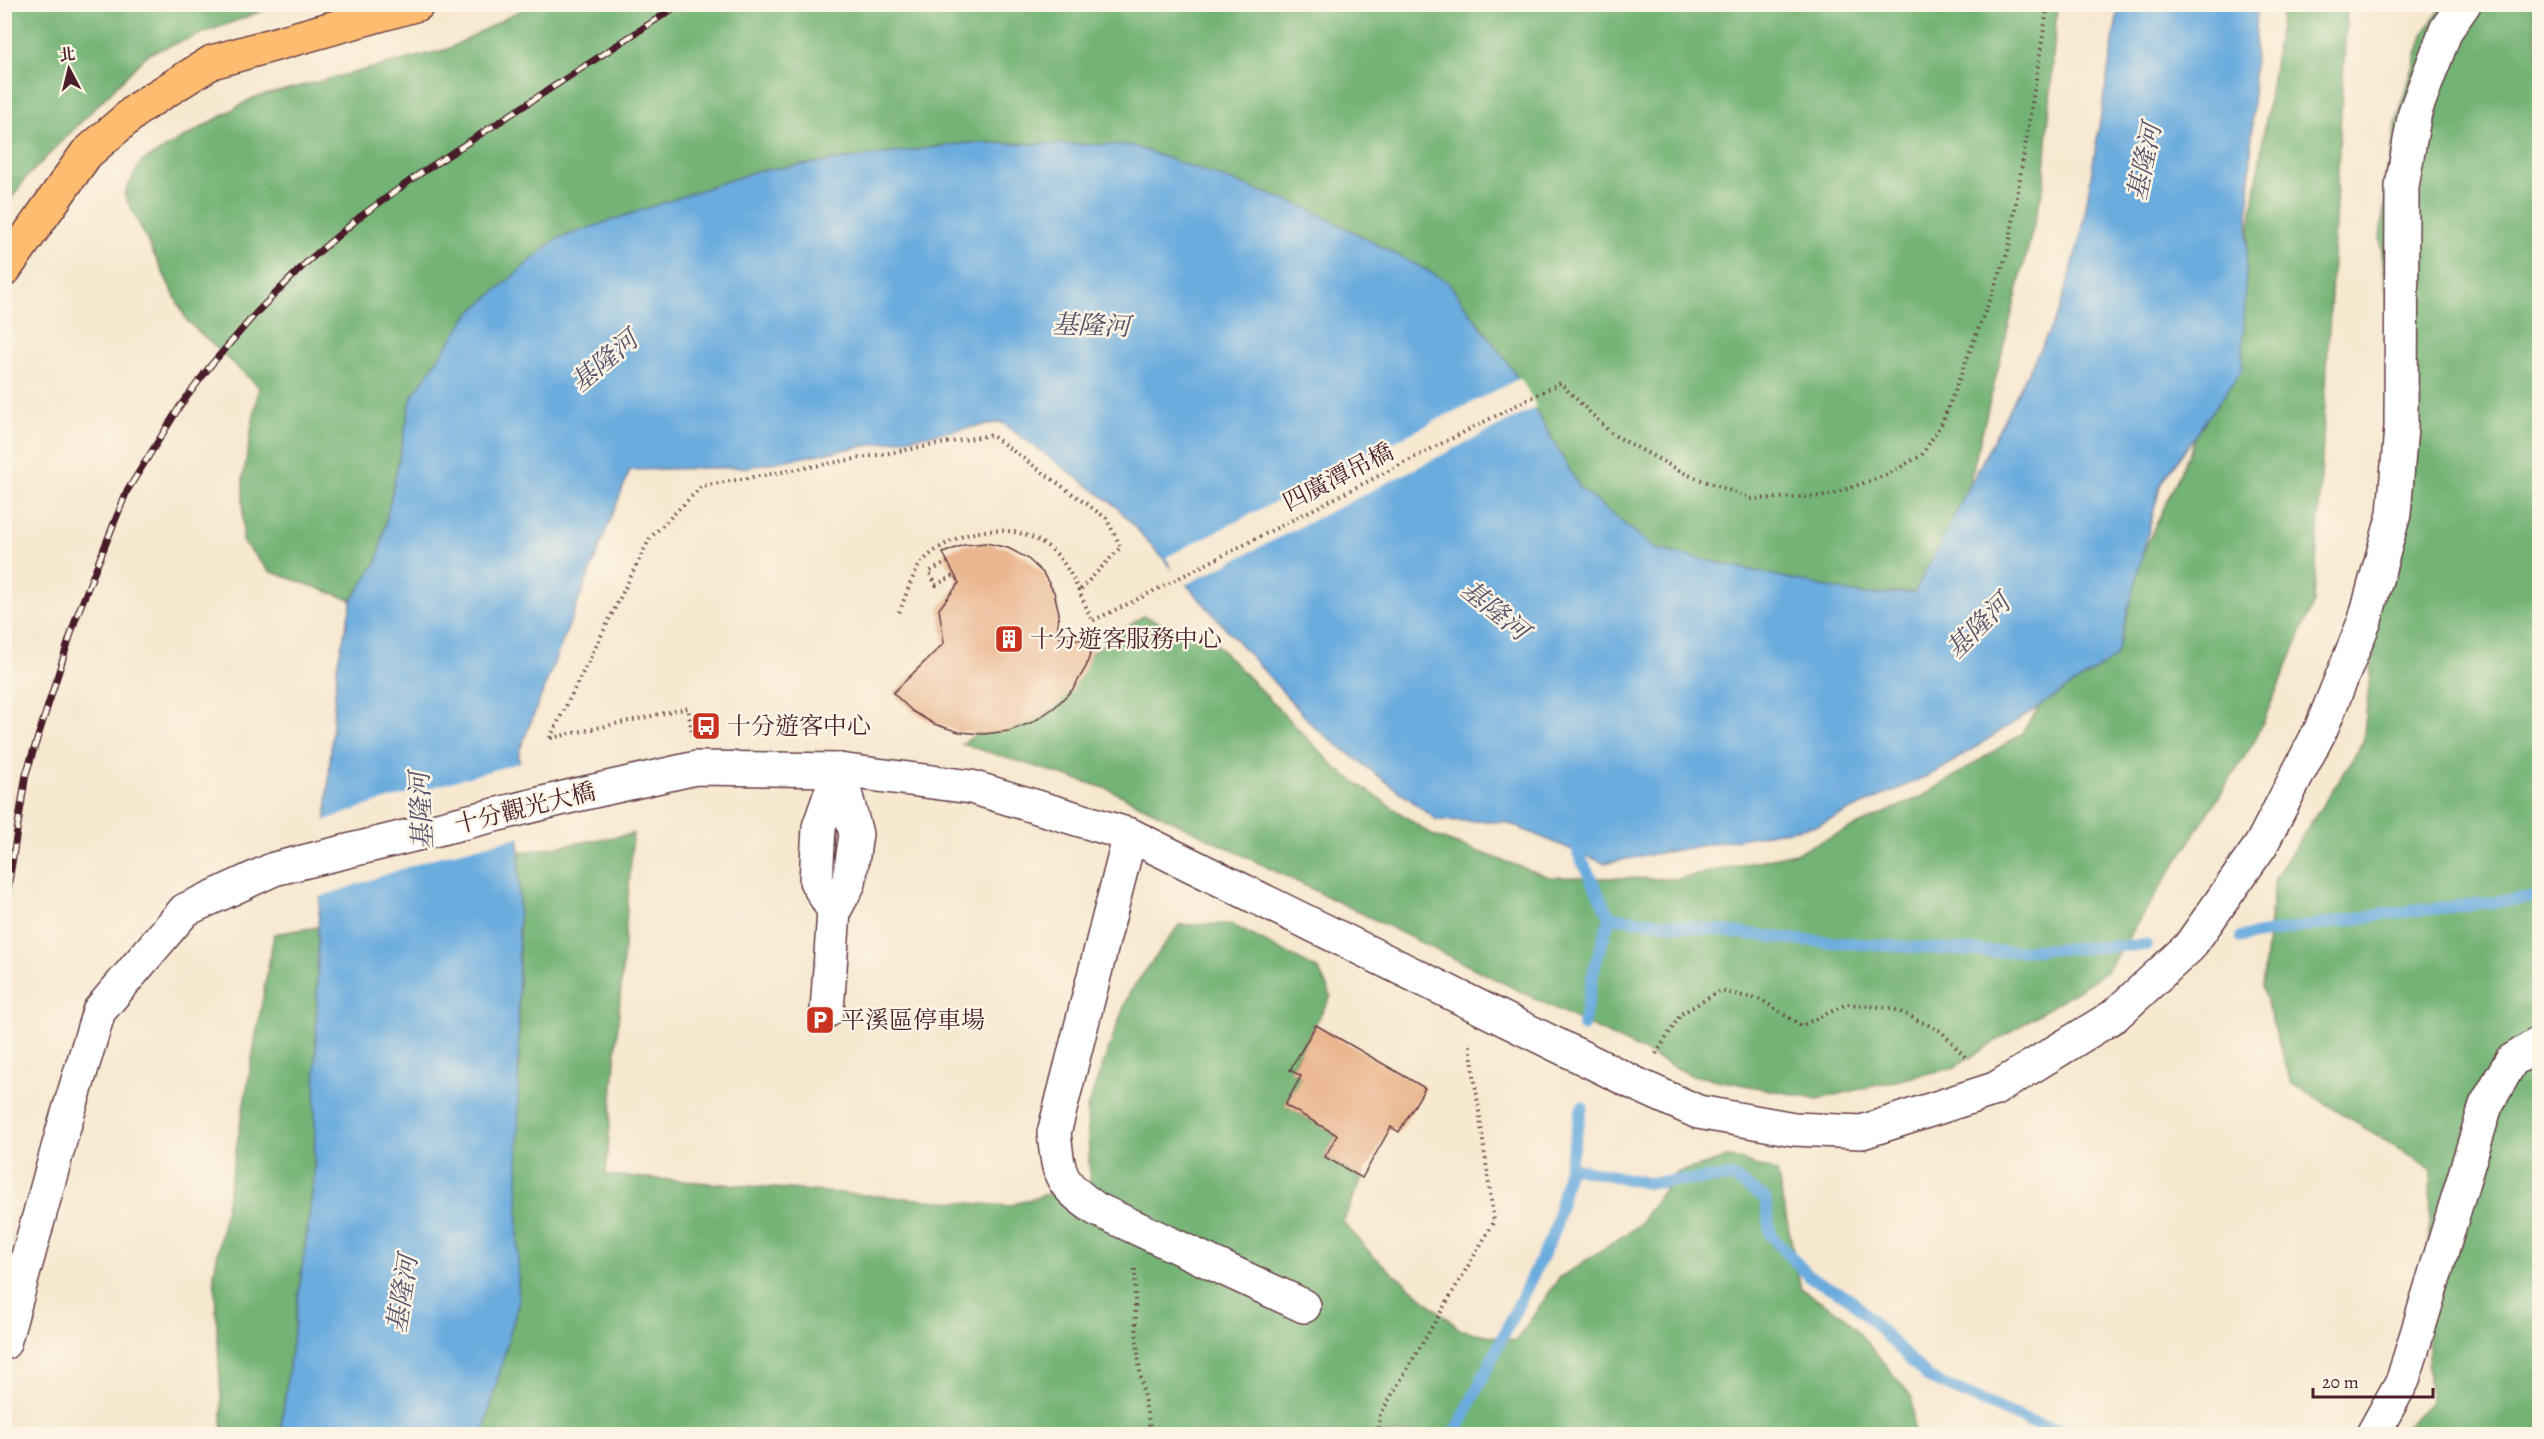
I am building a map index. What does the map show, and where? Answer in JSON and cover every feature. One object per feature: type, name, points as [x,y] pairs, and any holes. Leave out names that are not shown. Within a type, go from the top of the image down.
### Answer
[{"type":"main road","points":[[4,270],[86,154],[140,107],[212,62],[418,4]]},
{"type":"street","name":"十分觀光大橋","points":[[4,1343],[63,1130],[99,1011],[185,910],[274,869],[696,768],[839,770],[971,787],[1130,835],[1636,1084],[1698,1112],[1794,1129],[1862,1132],[1995,1089],[2114,1017],[2189,947],[2261,845],[2321,729],[2364,620],[2394,514],[2401,427],[2402,186],[2415,112],[2446,30],[2464,4]]},
{"type":"street","points":[[827,1011],[834,911],[816,881],[819,827],[839,770]]},
{"type":"street","points":[[1130,835],[1054,1133],[1059,1172],[1073,1193],[1096,1209],[1304,1306]]},
{"type":"street","points":[[2373,1434],[2403,1380],[2486,1104],[2511,1061],[2540,1043]]},
{"type":"path","name":"四廣潭吊橋","points":[[1079,591],[1092,621],[1560,384],[1612,434],[1686,474],[1752,499],[1827,496],[1886,475],[1922,455],[1943,421],[2008,252],[2048,4]]},
{"type":"path","points":[[696,768],[688,708],[550,738],[650,538],[702,486],[991,435],[1106,518],[1121,547],[1079,591],[1052,550],[1027,536],[998,528],[949,540],[920,563],[899,612]]},
{"type":"path","points":[[948,562],[929,572],[932,579],[936,585],[955,575]]},
{"type":"path","points":[[1636,1084],[1682,1014],[1720,991],[1762,1000],[1801,1026],[1847,1004],[1892,1008],[1941,1031],[1995,1089]]},
{"type":"path","points":[[1378,1434],[1380,1415],[1494,1222],[1464,1000]]},
{"type":"path","points":[[1137,1228],[1134,1314],[1142,1395],[1152,1434]]},
{"type":"green space","points":[[5,4],[278,5],[148,54],[25,179],[5,208]]},
{"type":"green space","points":[[530,5],[2057,5],[2044,184],[1968,489],[1915,592],[1863,595],[1656,549],[1580,488],[1512,369],[1447,281],[1308,208],[1130,145],[967,143],[757,171],[412,396],[378,560],[352,600],[269,571],[243,542],[243,477],[259,387],[187,321],[124,194],[141,162],[253,98],[448,49]]},
{"type":"green space","points":[[2283,5],[2347,5],[2314,602],[2256,739],[2106,972],[1955,1067],[1818,1099],[1691,1075],[1108,789],[962,744],[1143,616],[1214,642],[1337,769],[1432,835],[1549,877],[1678,879],[1795,853],[1923,796],[2021,734],[2141,557],[2191,449],[2240,293]]},
{"type":"green space","points":[[2444,5],[2533,5],[2540,82],[2539,1434],[2398,1434],[2430,1403],[2426,1303],[2431,1169],[2291,1082],[2262,987],[2275,878],[2363,743],[2385,532],[2392,337],[2380,236],[2395,127],[2424,32]]},
{"type":"green space","points":[[633,834],[606,1175],[1008,1206],[1090,1181],[1087,1108],[1129,993],[1179,925],[1231,924],[1319,970],[1331,996],[1290,1069],[1301,1076],[1285,1105],[1337,1135],[1325,1157],[1362,1178],[1343,1222],[1373,1256],[1461,1330],[1516,1341],[1559,1278],[1638,1226],[1676,1173],[1730,1157],[1777,1172],[1801,1289],[1845,1316],[1912,1397],[1914,1434],[483,1434],[518,1304],[519,853]]},
{"type":"green space","points":[[318,927],[314,1180],[280,1434],[223,1434],[214,1274],[274,934]]},
{"type":"water","name":"基隆河","points":[[2119,5],[2257,5],[2242,370],[2161,483],[2116,657],[1940,770],[1818,825],[1604,863],[1505,822],[1437,820],[1315,728],[1117,507],[1001,422],[747,467],[630,470],[519,752],[518,1304],[483,1434],[280,1434],[314,1180],[318,927],[337,666],[352,600],[378,560],[412,396],[469,314],[556,239],[757,171],[967,143],[1130,145],[1308,208],[1447,281],[1512,369],[1580,488],[1656,549],[1863,595],[1915,592],[2060,310],[2082,231]]},
{"type":"pier","points":[[1520,378],[1537,407],[1183,586],[1178,580],[1166,557]]},
{"type":"pier","points":[[522,762],[522,836],[434,858],[317,898],[323,821],[372,804]]},
{"type":"building","name":"十分遊客服務中心","points":[[986,543],[1008,548],[1027,558],[1043,573],[1054,592],[1059,613],[1057,636],[1094,642],[1086,667],[1073,689],[1055,707],[1033,722],[1009,731],[984,734],[959,732],[934,724],[912,711],[893,693],[944,643],[939,609],[959,583],[943,553],[964,545]]},
{"type":"building","points":[[1316,1025],[1425,1088],[1399,1132],[1391,1127],[1362,1178],[1325,1157],[1337,1135],[1285,1105],[1301,1076],[1290,1070]]},
{"type":"waterway","points":[[1578,837],[1578,853],[1610,917],[1594,969],[1583,1026]]},
{"type":"waterway","points":[[2241,937],[2385,914],[2540,897]]},
{"type":"waterway","points":[[1610,917],[1798,940],[1990,952],[2146,945]]},
{"type":"waterway","points":[[1455,1434],[1555,1230],[1582,1107]]},
{"type":"waterway","points":[[1570,1167],[1647,1183],[1732,1177],[1765,1198],[1771,1236],[1810,1277],[1849,1298],[1929,1378],[2030,1422],[2078,1434]]},
{"type":"railway","points":[[4,914],[26,774],[76,618],[127,491],[180,406],[211,365],[257,312],[307,262],[361,216],[418,175],[680,4]]},
{"type":"place","name":"十分遊客服務中心","points":[[1009,639]]},
{"type":"place","name":"十分遊客中心","points":[[706,726]]},
{"type":"place","name":"平溪區停車場","points":[[820,1020]]}]
